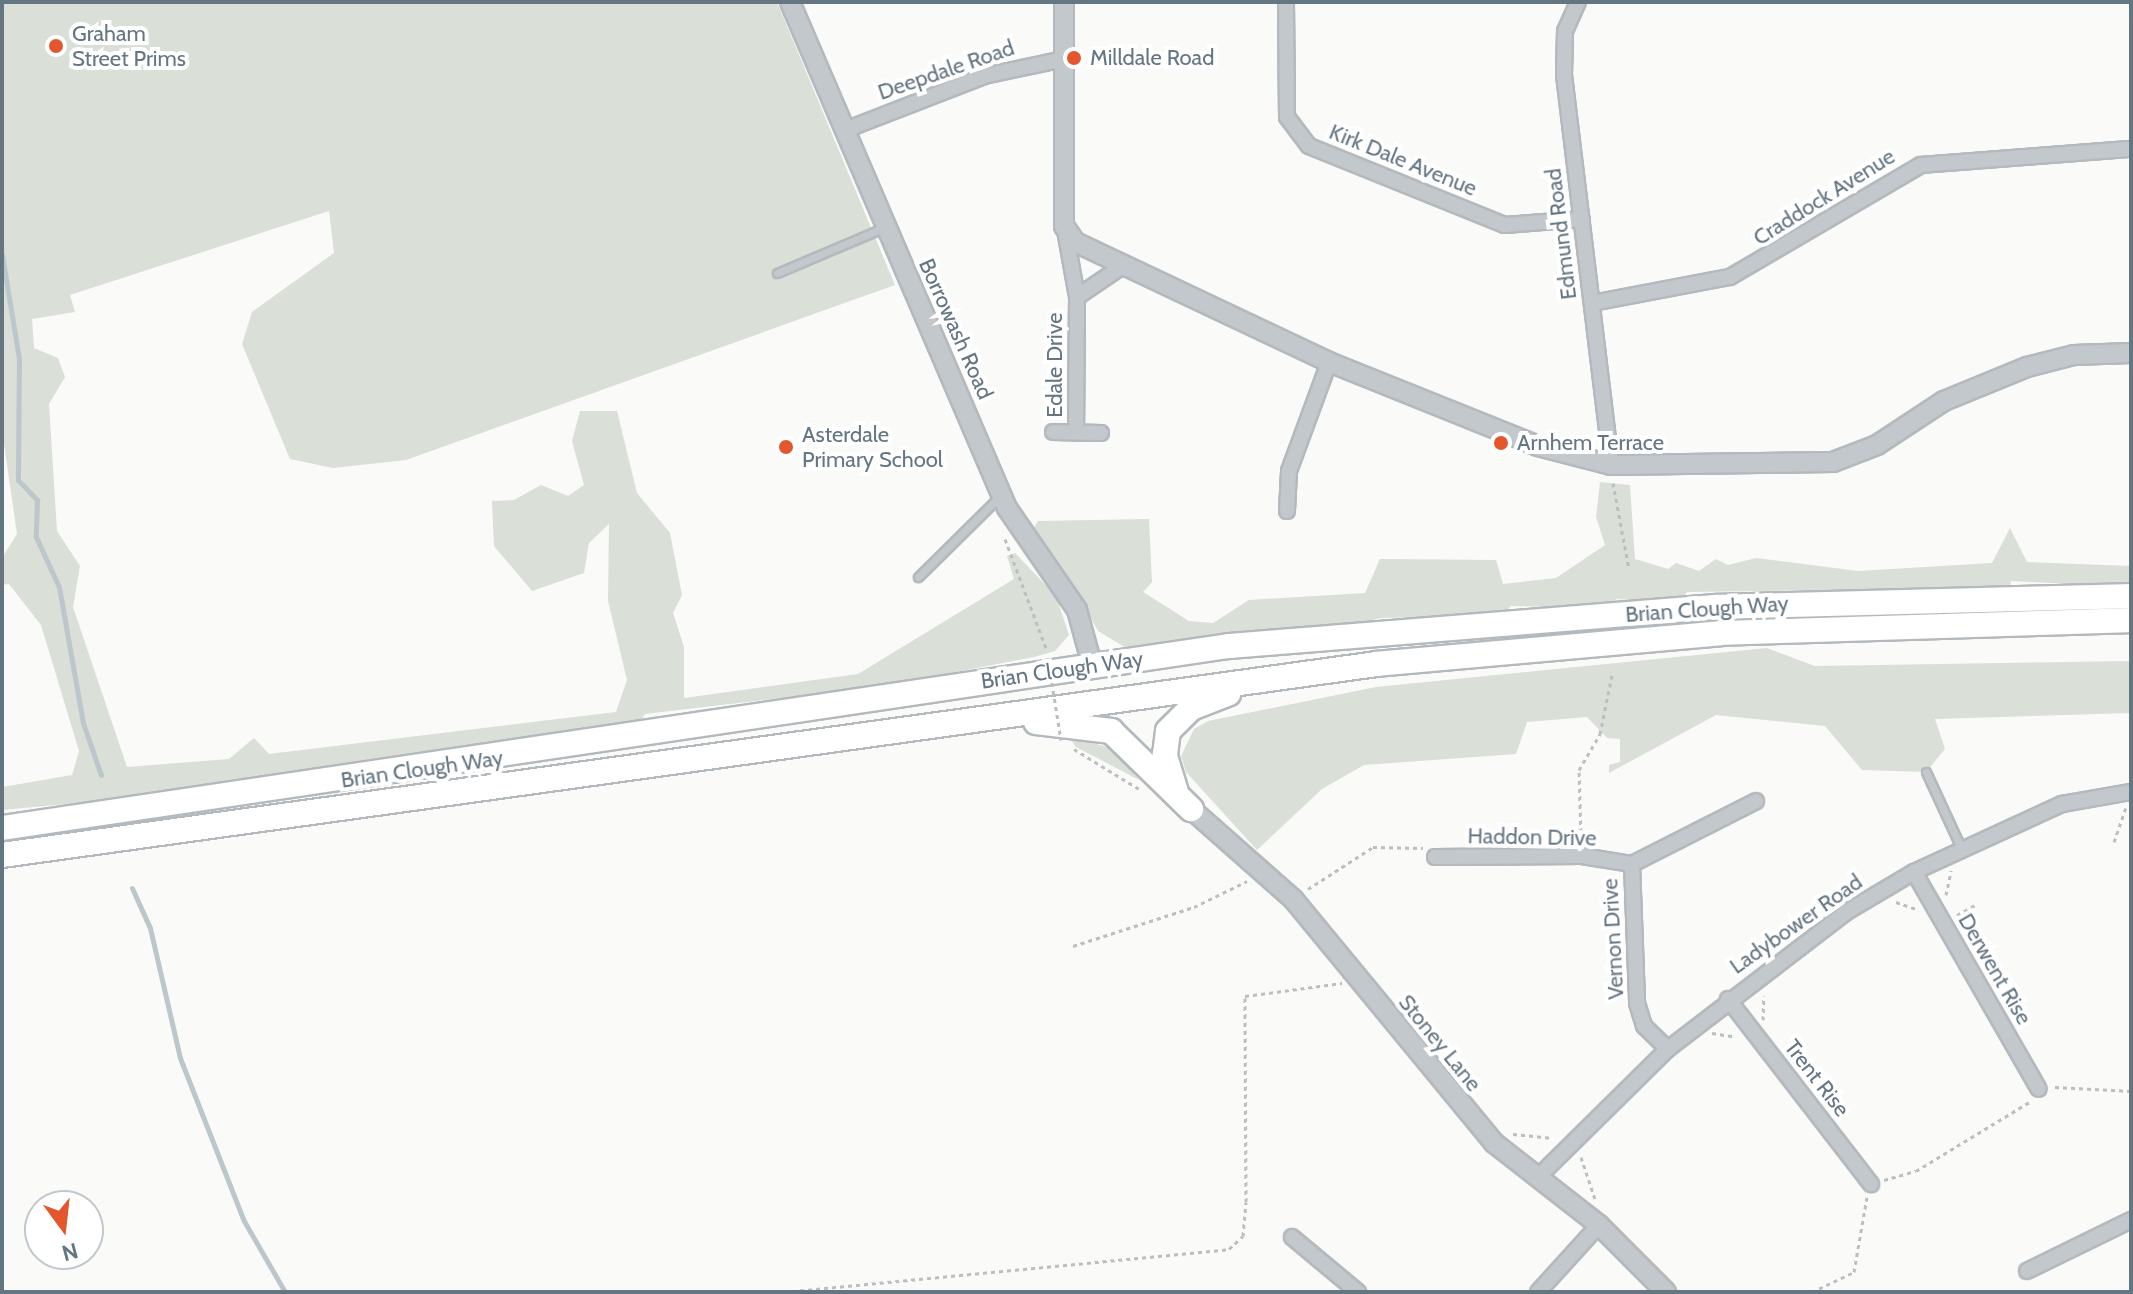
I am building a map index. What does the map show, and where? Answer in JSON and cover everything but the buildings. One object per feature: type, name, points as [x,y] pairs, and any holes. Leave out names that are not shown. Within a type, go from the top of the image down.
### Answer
[{"type":"highway","name":"Brian Clough Way","points":[[2,828],[1092,665],[1354,634],[1715,607],[2131,596]]},
{"type":"highway","name":"Brian Clough Way","points":[[2,855],[1283,675],[1720,633],[2131,620]]},
{"type":"highway","points":[[1183,801],[1165,751],[1175,721],[1205,701],[1283,675]]},
{"type":"highway","points":[[878,733],[1090,724],[1122,738],[1183,801]]},
{"type":"street","name":"Borrowash Road","points":[[790,2],[1001,495],[1025,542],[1077,610],[1092,665]]},
{"type":"street","points":[[1064,2],[1064,226],[1085,250],[1329,362],[1538,446],[1611,465],[1833,462],[1877,445],[1944,401],[2027,367],[2074,355],[2131,353]]},
{"type":"street","name":"Kirk Dale Avenue","points":[[1286,2],[1287,117],[1309,146],[1505,225],[1582,219]]},
{"type":"street","name":"Edmund Road","points":[[1578,2],[1562,43],[1611,465]]},
{"type":"street","name":"Deepdale Road","points":[[845,130],[984,76],[1064,59]]},
{"type":"street","name":"Craddock Avenue","points":[[1592,303],[1730,277],[1921,165],[2131,149]]},
{"type":"street","name":"Edale Drive","points":[[1064,226],[1077,297],[1076,432]]},
{"type":"street","name":"Edale Drive","points":[[1077,297],[1121,267]]},
{"type":"street","points":[[1287,511],[1289,471],[1329,362]]},
{"type":"street","name":"Edale Drive","points":[[1053,432],[1101,433]]},
{"type":"street","name":"Ladybower Road","points":[[1538,1177],[1668,1049],[1728,999],[1914,872],[2062,804],[2129,799]]},
{"type":"street","name":"Stoney Lane","points":[[1183,801],[1261,866],[1293,899],[1460,1107],[1538,1177],[1599,1225],[1666,1292]]},
{"type":"street","points":[[1632,864],[1756,801]]},
{"type":"street","name":"Haddon Drive","points":[[1435,857],[1582,856],[1632,864]]},
{"type":"street","name":"Vernon Drive","points":[[1632,864],[1637,1003],[1644,1026],[1668,1049]]},
{"type":"street","name":"Derwent Rise","points":[[1914,872],[2039,1089]]},
{"type":"street","name":"Trent Rise","points":[[1728,999],[1871,1184]]},
{"type":"street","points":[[2027,1271],[2131,1220]]},
{"type":"street","points":[[1538,1292],[1599,1225]]},
{"type":"street","points":[[1292,1237],[1358,1292]]},
{"type":"lane","points":[[777,273],[885,227]]},
{"type":"lane","points":[[918,577],[1001,495]]},
{"type":"lane","points":[[1926,772],[1962,850]]},
{"type":"path","points":[[1611,465],[1629,569]]},
{"type":"path","points":[[1001,527],[1044,634],[1061,740],[1132,786]]},
{"type":"path","points":[[1582,856],[1579,770],[1600,734],[1612,675]]},
{"type":"path","points":[[2114,842],[2129,799]]},
{"type":"path","points":[[1293,899],[1373,847],[1422,847],[1435,857]]},
{"type":"path","points":[[1073,946],[1226,895],[1261,866]]},
{"type":"path","points":[[1943,923],[1975,905]]},
{"type":"path","points":[[784,1292],[1229,1249],[1243,1236],[1246,1202],[1245,996],[1360,981]]},
{"type":"path","points":[[1812,1292],[1854,1272],[1871,1184],[1916,1171],[2026,1109],[2039,1089],[2058,1086],[2131,1091]]},
{"type":"shaded area","points":[[2,2],[777,2],[895,285],[406,460],[333,468],[290,459],[242,344],[252,312],[334,253],[329,211],[70,295],[75,312],[32,319],[34,348],[58,358],[65,377],[49,404],[57,531],[80,566],[73,607],[127,767],[229,759],[254,738],[269,754],[616,712],[627,680],[608,601],[609,524],[589,543],[584,573],[532,591],[494,546],[492,501],[514,500],[541,485],[568,496],[584,485],[572,441],[580,411],[617,411],[637,493],[670,533],[682,595],[673,613],[684,647],[684,698],[858,674],[1014,579],[1007,556],[1015,553],[1056,596],[1069,635],[1055,651],[1034,657],[884,686],[645,714],[637,725],[141,797],[2,810],[2,787],[72,775],[79,751],[41,625],[9,584],[2,585],[2,558],[17,534],[3,437]]},
{"type":"shaded area","points":[[1600,482],[1630,485],[1635,559],[1668,569],[1676,563],[1699,571],[1716,559],[1728,565],[1756,558],[1858,571],[1992,563],[2010,528],[2027,562],[2131,566],[2131,587],[2011,581],[2010,588],[1687,592],[1679,603],[1635,610],[1631,600],[1616,599],[1612,608],[1511,606],[1502,615],[1380,618],[1349,627],[1290,627],[1128,649],[1098,631],[1067,575],[1029,536],[1038,521],[1149,519],[1152,582],[1143,592],[1189,621],[1213,623],[1249,600],[1365,593],[1380,559],[1496,560],[1503,584],[1556,578],[1605,545],[1596,517]]},
{"type":"shaded area","points":[[1767,648],[1815,666],[2131,661],[2131,713],[1935,719],[1945,749],[1926,772],[1862,770],[1825,726],[1716,715],[1609,773],[1609,765],[1620,762],[1620,739],[1607,738],[1587,717],[1527,722],[1516,754],[1364,765],[1322,789],[1257,850],[1186,772],[1181,756],[1194,729],[1208,721],[1376,687]]},
{"type":"shaded area","points":[[1068,736],[1114,749],[1139,780],[1076,747]]},
{"type":"waterway","points":[[2,255],[19,359],[18,480],[37,500],[36,537],[59,587],[83,723],[101,775]]},
{"type":"waterway","points":[[132,888],[150,928],[180,1058],[244,1221],[285,1292]]},
{"type":"place","name":"Graham Street Prims","points":[[56,46]]},
{"type":"place","name":"Milldale Road","points":[[1074,58]]},
{"type":"place","name":"Arnhem Terrace","points":[[1501,443]]},
{"type":"place","name":"Asterdale Primary School","points":[[786,447]]}]
